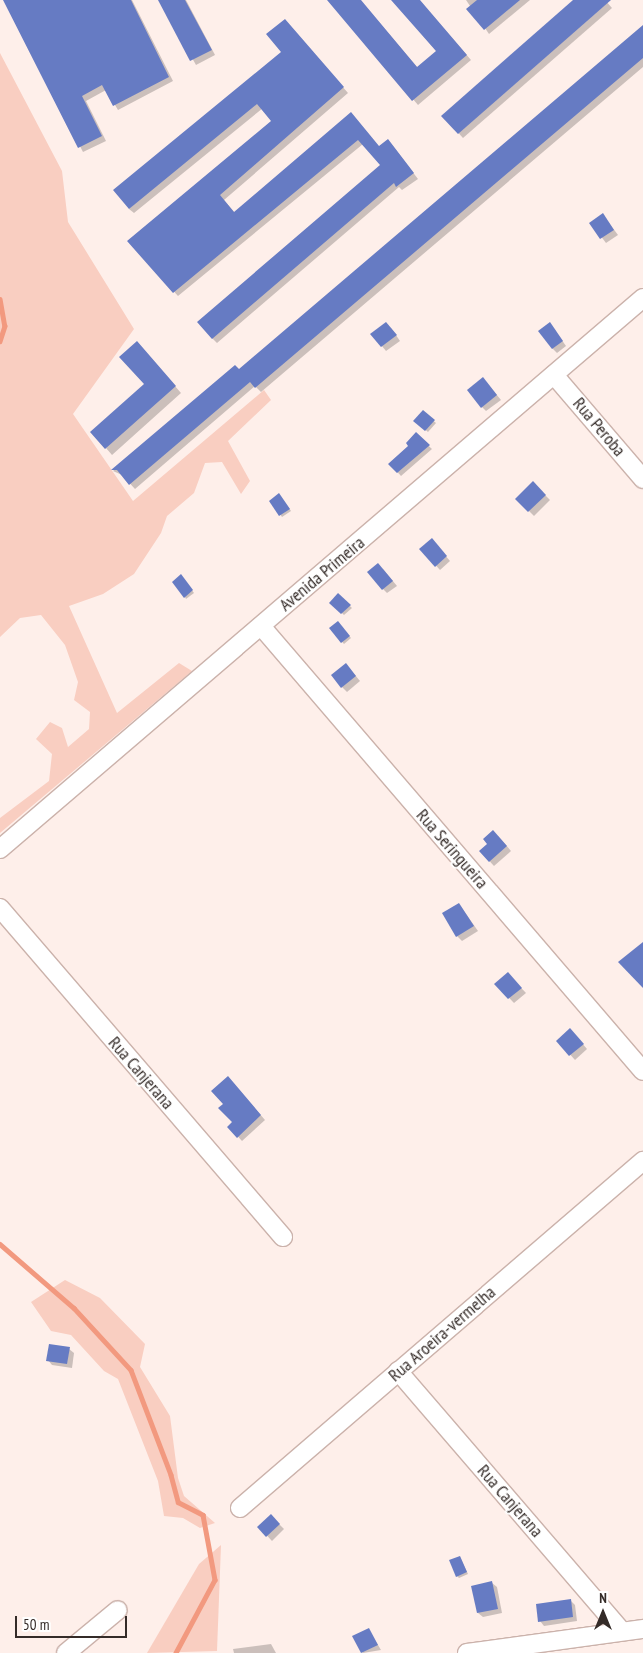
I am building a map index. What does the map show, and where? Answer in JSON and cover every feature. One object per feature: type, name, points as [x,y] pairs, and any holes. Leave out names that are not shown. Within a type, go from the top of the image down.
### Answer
[{"type":"street","name":"Avenida Primeira","points":[[0,849],[643,298]]},
{"type":"street","name":"Rua Peroba","points":[[554,375],[643,479]]},
{"type":"street","name":"Rua Seringueira","points":[[261,626],[643,1071]]},
{"type":"street","name":"Rua Canjerana","points":[[0,908],[283,1237]]},
{"type":"street","name":"Rua Aroeira-vermelha","points":[[240,1508],[643,1160]]},
{"type":"street","name":"Rua Canjerana","points":[[398,1372],[622,1632]]},
{"type":"street","points":[[66,1653],[118,1610]]},
{"type":"street","points":[[467,1653],[643,1629]]},
{"type":"shaded area","points":[[0,53],[62,171],[68,222],[134,329],[73,414],[133,501],[264,390],[271,400],[228,441],[250,481],[241,494],[222,462],[205,463],[194,493],[167,516],[161,533],[134,574],[103,594],[69,606],[117,713],[179,663],[192,671],[0,833],[0,818],[49,781],[52,754],[36,739],[50,722],[62,728],[68,747],[89,729],[90,712],[74,700],[78,682],[65,645],[41,615],[20,618],[0,637]]},
{"type":"shaded area","points":[[65,1280],[100,1298],[145,1344],[140,1367],[170,1416],[178,1478],[184,1496],[215,1523],[200,1528],[183,1518],[164,1516],[158,1481],[118,1379],[104,1371],[71,1335],[51,1331],[31,1302]]},
{"type":"shaded area","points":[[221,1545],[217,1651],[147,1653],[199,1564]]},
{"type":"building","points":[[3,0],[131,0],[169,77],[113,106],[102,85],[82,96],[102,136],[78,148]]},
{"type":"building","points":[[158,0],[185,0],[212,50],[190,61]]},
{"type":"building","points":[[327,0],[361,0],[417,67],[436,51],[391,0],[420,0],[467,55],[412,101]]},
{"type":"building","points":[[477,0],[520,0],[484,30],[466,9]]},
{"type":"building","points":[[573,0],[611,0],[458,134],[441,116]]},
{"type":"building","points":[[285,19],[344,87],[220,195],[234,212],[351,112],[379,146],[388,139],[414,173],[396,187],[394,183],[212,339],[197,322],[380,165],[358,140],[173,293],[127,241],[271,121],[257,104],[129,209],[113,190],[281,52],[266,34]]},
{"type":"building","points":[[643,25],[643,58],[255,388],[250,382],[129,485],[117,470],[111,470],[235,365],[239,369]]},
{"type":"building","points":[[603,213],[614,230],[600,239],[589,223]]},
{"type":"building","points":[[386,322],[397,335],[381,347],[370,334]]},
{"type":"building","points":[[550,322],[563,341],[552,349],[538,331]]},
{"type":"building","points":[[137,341],[176,386],[105,449],[90,432],[144,384],[119,357]]},
{"type":"building","points":[[483,377],[497,395],[481,408],[467,390]]},
{"type":"building","points":[[423,410],[435,420],[425,431],[413,421]]},
{"type":"building","points":[[416,432],[430,445],[397,473],[388,464],[408,446],[406,443]]},
{"type":"building","points":[[533,481],[546,495],[528,512],[515,499]]},
{"type":"building","points":[[279,493],[290,509],[279,516],[269,501]]},
{"type":"building","points":[[432,538],[447,556],[435,567],[419,549]]},
{"type":"building","points":[[378,563],[393,581],[382,590],[367,572]]},
{"type":"building","points":[[181,574],[193,590],[184,598],[172,582]]},
{"type":"building","points":[[338,593],[351,605],[341,614],[329,603]]},
{"type":"building","points":[[338,621],[350,636],[341,643],[329,628]]},
{"type":"building","points":[[346,663],[356,676],[341,688],[331,675]]},
{"type":"building","points":[[493,830],[507,846],[489,862],[479,851],[487,844],[483,839]]},
{"type":"building","points":[[459,903],[474,926],[456,937],[442,913]]},
{"type":"building","points":[[643,942],[643,988],[618,962]]},
{"type":"building","points":[[508,972],[522,988],[508,999],[494,984]]},
{"type":"building","points":[[570,1028],[584,1044],[569,1056],[556,1041]]},
{"type":"building","points":[[228,1076],[261,1115],[237,1138],[227,1127],[232,1122],[218,1108],[223,1104],[211,1091]]},
{"type":"building","points":[[49,1344],[70,1347],[67,1364],[46,1361]]},
{"type":"building","points":[[271,1514],[280,1524],[266,1537],[257,1527]]},
{"type":"building","points":[[460,1556],[467,1572],[456,1577],[449,1560]]},
{"type":"building","points":[[492,1581],[498,1609],[477,1613],[471,1586]]},
{"type":"building","points":[[571,1599],[573,1617],[538,1622],[536,1604]]},
{"type":"building","points":[[369,1628],[378,1645],[361,1653],[352,1636]]},
{"type":"waterway","points":[[0,299],[5,326],[0,341]]},
{"type":"waterway","points":[[0,1244],[74,1308],[131,1370],[171,1475],[178,1502],[203,1515],[215,1580],[176,1653]]}]
